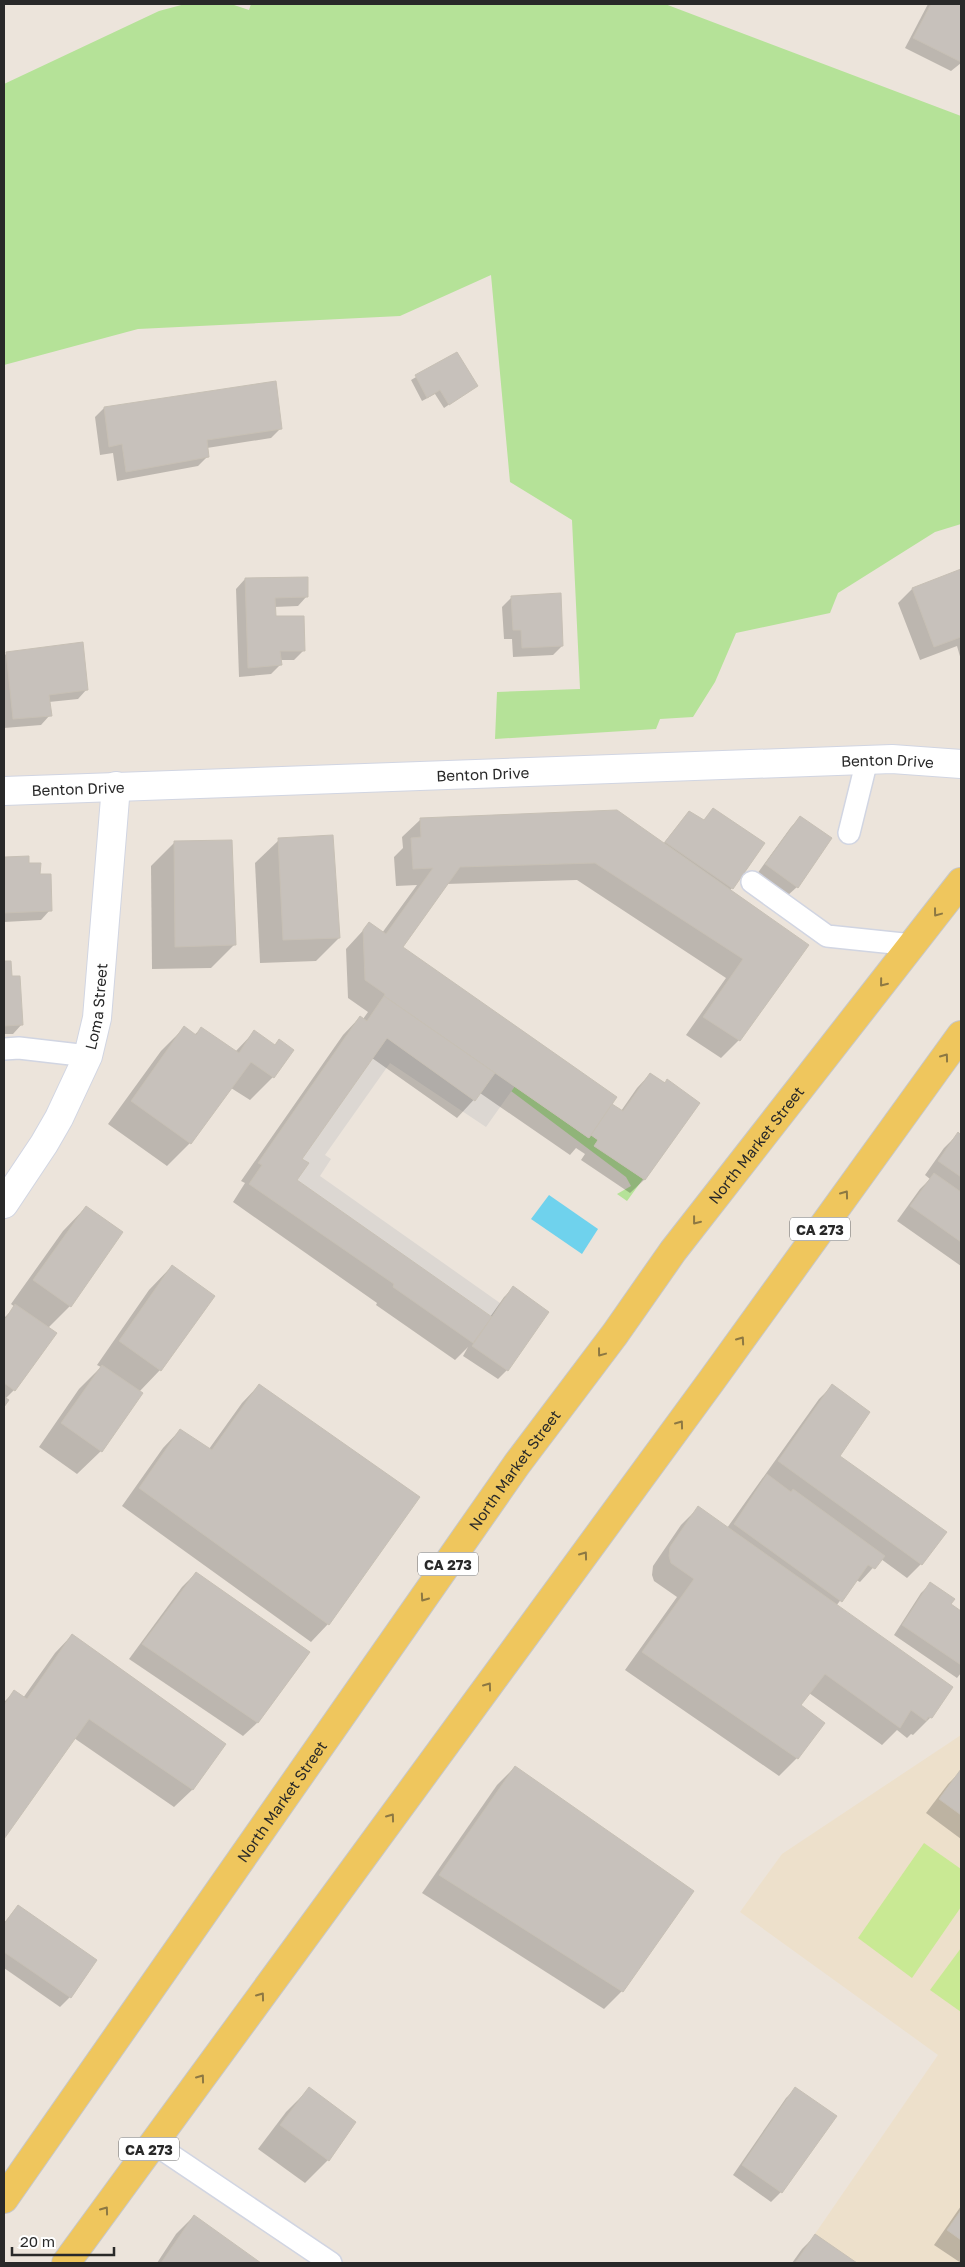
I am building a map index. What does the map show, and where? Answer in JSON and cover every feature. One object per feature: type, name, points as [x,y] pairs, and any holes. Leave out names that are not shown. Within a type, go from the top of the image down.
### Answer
[{"type":"main road","name":"North Market Street","points":[[4,2199],[102,2055],[518,1464],[615,1334],[679,1243],[961,882]]},
{"type":"main road","name":"CA 273","points":[[66,2263],[712,1380],[961,1035]]},
{"type":"street","name":"Benton Drive","points":[[4,791],[892,759],[961,764]]},
{"type":"street","name":"Loma Street","points":[[4,1204],[48,1138],[88,1056],[96,1018],[116,786]]},
{"type":"lane","points":[[849,833],[867,760]]},
{"type":"lane","points":[[752,882],[827,936],[913,945]]},
{"type":"lane","points":[[4,1048],[88,1056]]},
{"type":"lane","points":[[153,2143],[331,2263]]},
{"type":"shaded area","points":[[387,1038],[475,1101],[495,1073],[515,1086],[486,1127],[390,1063],[325,1155],[331,1159],[320,1176],[500,1303],[492,1317],[297,1180],[308,1164],[302,1159]]},
{"type":"shaded area","points":[[961,1735],[961,2263],[795,2263],[938,2055],[740,1912],[782,1854]]},
{"type":"green space","points":[[185,4],[231,4],[249,10],[251,4],[665,4],[961,116],[961,524],[935,532],[838,593],[830,613],[736,633],[715,682],[693,717],[660,719],[656,729],[495,739],[497,692],[580,689],[572,520],[510,482],[491,275],[400,316],[138,329],[4,365],[4,84],[159,11]]},
{"type":"green space","points":[[515,1086],[588,1138],[591,1135],[598,1140],[595,1146],[643,1179],[627,1201],[617,1194],[631,1186],[626,1177],[511,1091]]},
{"type":"green space","points":[[924,1843],[961,1869],[961,1907],[912,1978],[858,1938]]},
{"type":"green space","points":[[961,1948],[961,2012],[930,1990]]},
{"type":"water","points":[[549,1195],[598,1229],[582,1254],[531,1219]]},
{"type":"building","points":[[931,4],[961,4],[961,62],[913,38]]},
{"type":"building","points":[[457,352],[478,386],[449,405],[440,390],[427,398],[415,375]]},
{"type":"building","points":[[276,381],[282,429],[207,440],[209,457],[126,472],[122,444],[109,447],[104,407]]},
{"type":"building","points":[[961,569],[961,637],[934,647],[912,588]]},
{"type":"building","points":[[308,577],[308,597],[275,598],[276,616],[304,616],[305,651],[280,651],[282,665],[248,668],[245,578]]},
{"type":"building","points":[[561,593],[563,646],[522,648],[521,630],[513,630],[511,596]]},
{"type":"building","points":[[83,642],[88,690],[49,695],[52,716],[13,719],[6,652]]},
{"type":"building","points":[[713,808],[765,843],[733,889],[665,842],[689,811],[704,820]]},
{"type":"building","points":[[617,810],[809,945],[740,1041],[703,1017],[743,959],[595,863],[460,867],[403,947],[617,1097],[589,1138],[384,996],[385,994],[365,980],[363,930],[369,922],[386,934],[433,868],[413,869],[411,838],[421,837],[420,818]]},
{"type":"building","points":[[800,816],[832,838],[798,888],[765,864]]},
{"type":"building","points":[[333,835],[340,938],[283,940],[278,838]]},
{"type":"building","points":[[232,840],[236,945],[175,947],[174,841]]},
{"type":"building","points":[[29,856],[29,863],[41,863],[40,874],[51,874],[52,911],[4,913],[5,857]]},
{"type":"building","points":[[4,961],[11,961],[12,976],[20,976],[23,1025],[4,1026]]},
{"type":"building","points":[[384,996],[495,1073],[475,1101],[387,1038],[302,1159],[309,1163],[297,1180],[492,1317],[473,1343],[393,1287],[394,1284],[249,1184],[262,1165],[258,1163],[360,1016],[367,1021]]},
{"type":"building","points":[[184,1026],[196,1035],[201,1027],[239,1053],[254,1030],[275,1045],[279,1039],[294,1050],[274,1078],[251,1062],[191,1144],[131,1101]]},
{"type":"building","points":[[650,1073],[665,1083],[667,1079],[700,1103],[645,1180],[594,1146],[598,1140],[591,1135],[612,1104],[623,1111]]},
{"type":"building","points":[[958,1132],[961,1135],[961,1177],[938,1161]]},
{"type":"building","points":[[934,1173],[961,1192],[961,1242],[910,1206]]},
{"type":"building","points":[[86,1206],[123,1232],[71,1307],[33,1280]]},
{"type":"building","points":[[172,1265],[215,1296],[161,1371],[119,1341]]},
{"type":"building","points":[[513,1286],[549,1312],[508,1371],[472,1346]]},
{"type":"building","points":[[15,1304],[57,1333],[15,1391],[4,1383],[4,1321]]},
{"type":"building","points":[[102,1365],[143,1393],[102,1452],[61,1423]]},
{"type":"building","points":[[259,1384],[420,1497],[329,1625],[139,1488],[180,1429],[212,1450]]},
{"type":"building","points":[[832,1384],[870,1412],[840,1456],[947,1532],[922,1565],[778,1461]]},
{"type":"building","points":[[4,1397],[9,1400],[4,1407]]},
{"type":"building","points":[[767,1474],[791,1492],[793,1489],[885,1556],[875,1569],[868,1565],[842,1602],[734,1524]]},
{"type":"building","points":[[698,1506],[953,1687],[932,1718],[928,1717],[926,1721],[911,1710],[900,1728],[825,1674],[801,1705],[825,1723],[798,1759],[642,1652],[694,1579],[671,1563],[669,1556],[670,1547]]},
{"type":"building","points":[[196,1572],[310,1652],[258,1723],[142,1644]]},
{"type":"building","points":[[930,1582],[955,1599],[951,1604],[961,1611],[961,1665],[902,1625]]},
{"type":"building","points":[[72,1634],[226,1744],[193,1790],[89,1719],[4,1839],[4,1705],[14,1690],[27,1699]]},
{"type":"building","points":[[515,1766],[694,1891],[623,1992],[439,1875]]},
{"type":"building","points":[[961,1769],[961,1815],[939,1799]]},
{"type":"building","points":[[18,1905],[97,1960],[71,1998],[4,1952],[4,1924]]},
{"type":"building","points":[[309,2087],[356,2122],[329,2161],[280,2125]]},
{"type":"building","points":[[795,2087],[837,2116],[782,2193],[742,2165]]},
{"type":"building","points":[[961,2210],[961,2240],[947,2230]]},
{"type":"building","points":[[194,2215],[261,2263],[161,2263]]},
{"type":"building","points":[[815,2234],[857,2263],[795,2263]]}]
